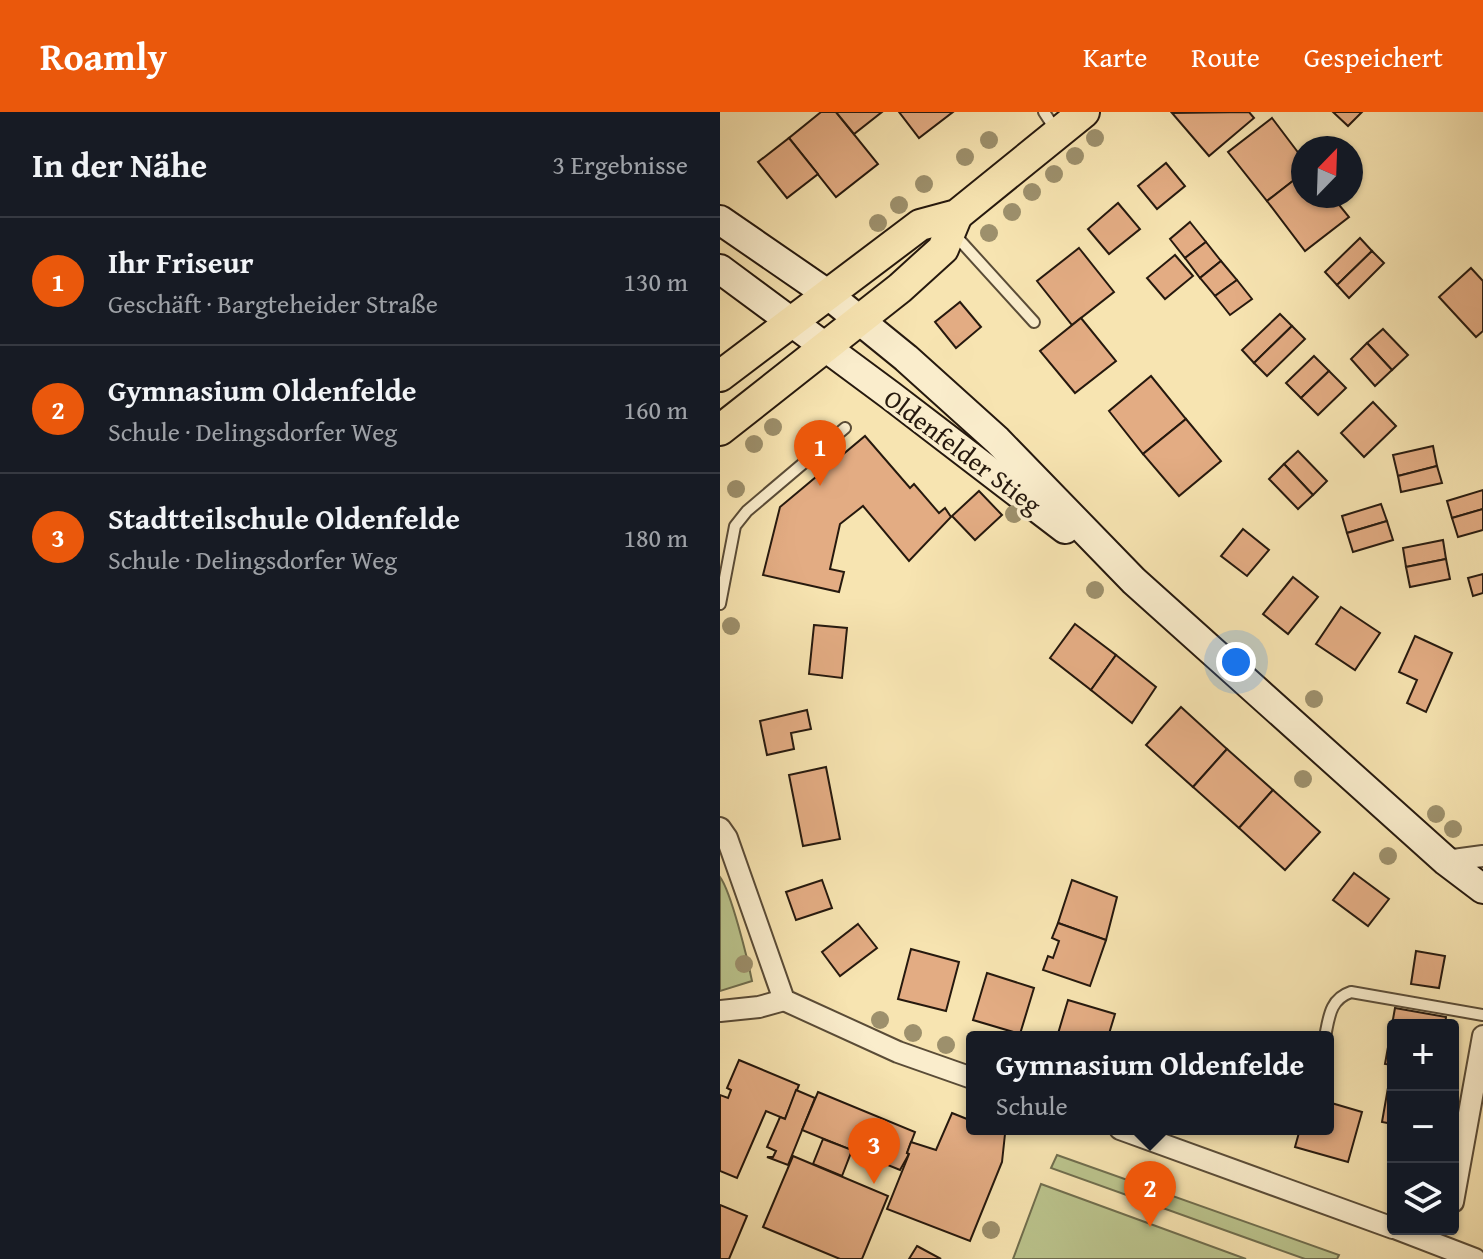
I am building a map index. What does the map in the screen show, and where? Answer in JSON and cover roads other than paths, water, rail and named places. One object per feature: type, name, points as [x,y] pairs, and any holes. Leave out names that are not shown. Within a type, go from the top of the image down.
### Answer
[{"type":"main road","points":[[720,430],[860,320],[943,249],[954,223],[1051,123],[1084,112]]},
{"type":"main road","name":"Oldenfelder Stieg","points":[[720,220],[860,320],[997,440],[1134,581],[1446,861],[1483,889]]},
{"type":"main road","points":[[720,376],[920,225],[954,223]]},
{"type":"main road","name":"Oldenfelder Stieg","points":[[720,269],[1134,581]]},
{"type":"street","points":[[720,828],[727,838],[784,1000]]},
{"type":"street","points":[[1446,861],[1483,856]]},
{"type":"street","points":[[720,1011],[759,1007],[784,1000],[898,1052],[966,1076]]},
{"type":"street","points":[[1459,1169],[1483,1036]]},
{"type":"street","points":[[1137,1135],[1387,1225]]},
{"type":"street","points":[[1447,1238],[1475,1259]]},
{"type":"lane","points":[[954,223],[1034,322]]},
{"type":"lane","points":[[720,604],[735,526],[747,511],[845,428]]},
{"type":"lane","points":[[1326,1031],[1331,1009],[1340,996],[1351,992],[1483,1015]]},
{"type":"place","name":"Ihr Friseur","points":[[820,486]]},
{"type":"place","name":"Stadtteilschule Oldenfelde","points":[[874,1184]]},
{"type":"place","name":"Gymnasium Oldenfelde","points":[[1150,1227]]}]
